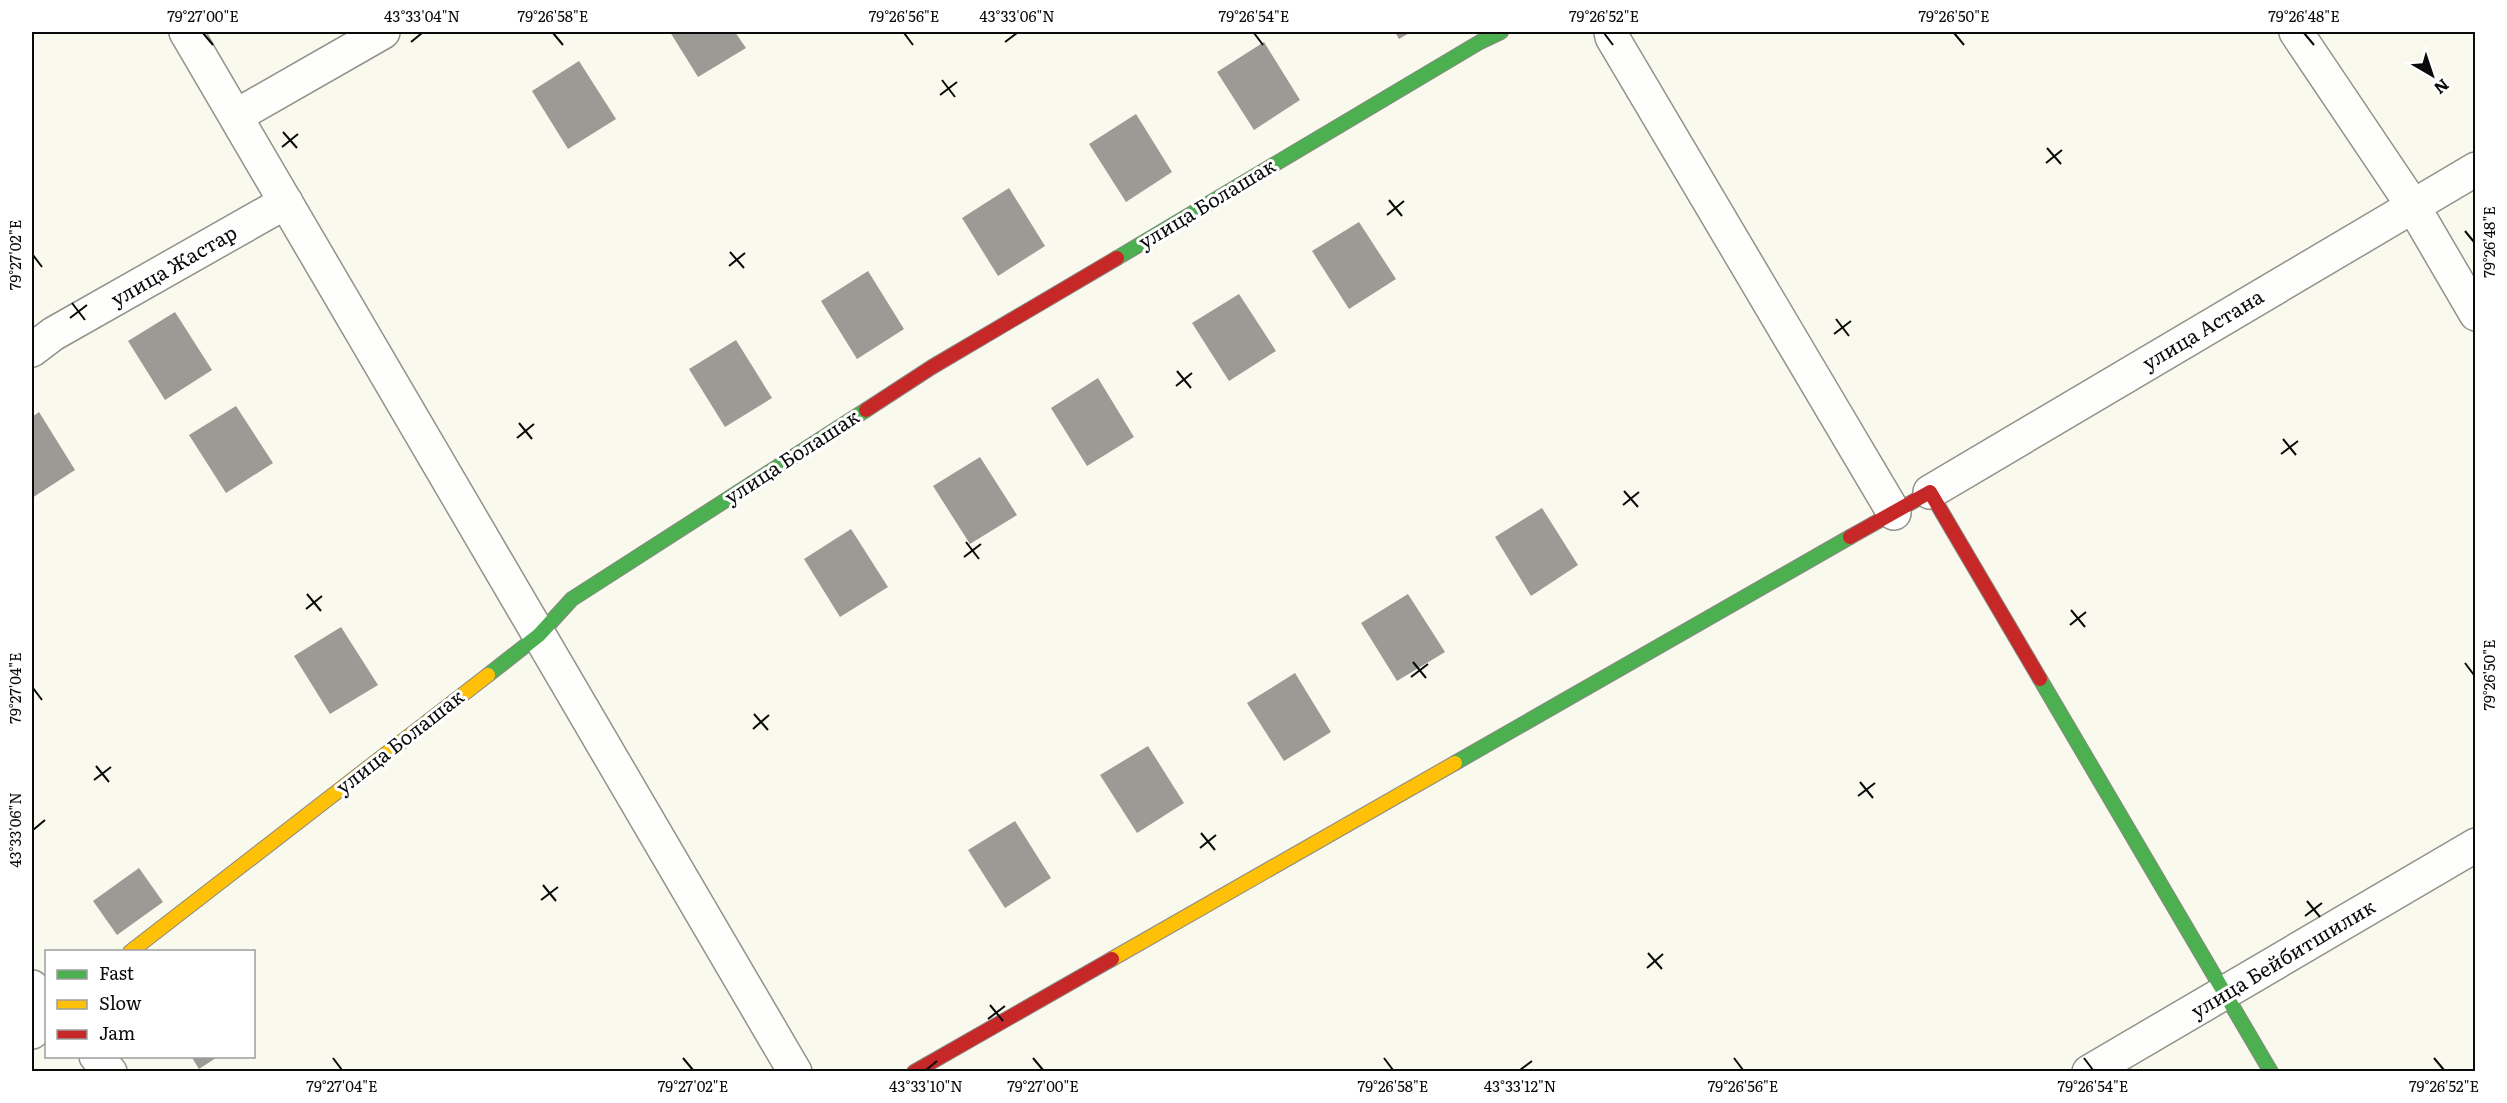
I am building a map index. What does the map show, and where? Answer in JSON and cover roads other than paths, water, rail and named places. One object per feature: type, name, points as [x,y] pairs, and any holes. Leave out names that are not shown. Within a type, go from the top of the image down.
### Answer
[{"type":"street","points":[[186,32],[795,1071]]},
{"type":"street","points":[[236,116],[384,32]]},
{"type":"street","name":"улица Болашак","points":[[131,950],[539,634],[572,599],[932,367],[1470,48],[1501,32]]},
{"type":"street","points":[[1611,32],[1618,48],[1894,513]]},
{"type":"street","points":[[2296,32],[2413,206],[2475,314]]},
{"type":"street","name":"улица Астана","points":[[1930,492],[2475,169]]},
{"type":"street","name":"улица Жастар","points":[[32,350],[53,334],[286,202]]},
{"type":"street","points":[[914,1071],[1930,492],[2271,1071]]},
{"type":"street","name":"улица Бейбитшилик","points":[[2089,1071],[2225,994],[2475,845]]},
{"type":"street","points":[[32,987],[45,1002]]},
{"type":"street","points":[[32,1032],[45,1019]]},
{"type":"street","points":[[98,1058],[110,1071]]}]
